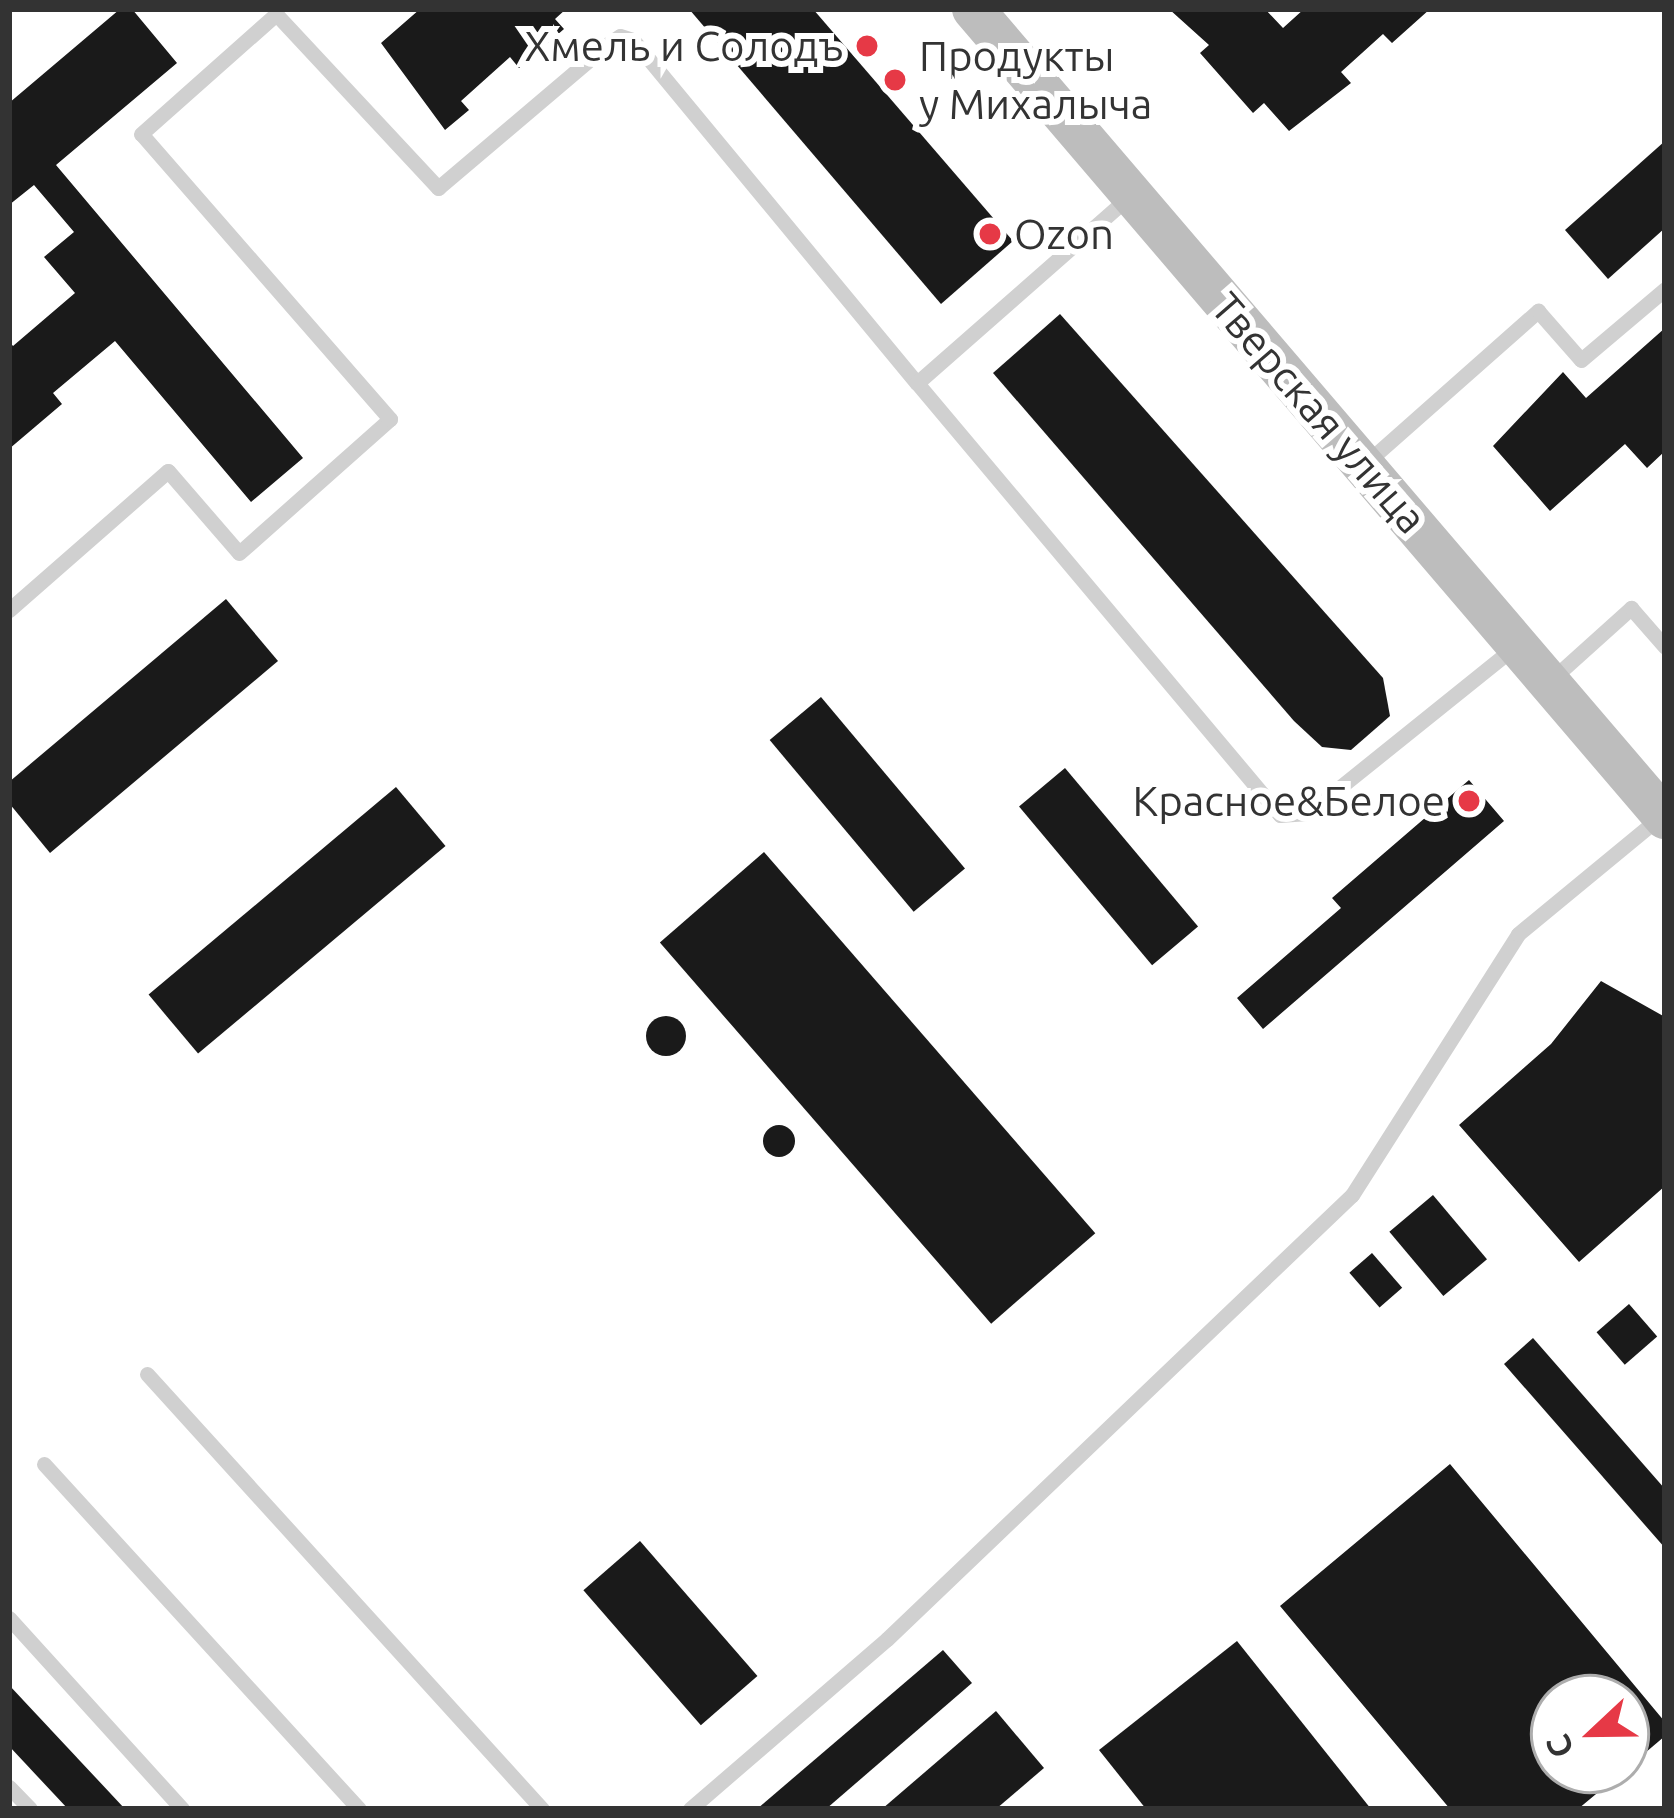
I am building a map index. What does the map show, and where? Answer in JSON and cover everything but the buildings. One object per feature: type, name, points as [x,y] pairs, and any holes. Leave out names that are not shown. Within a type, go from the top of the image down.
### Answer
[{"type":"main road","name":"Тверская улица","points":[[988,14],[1132,194],[1664,816]]},
{"type":"lane","points":[[9,610],[168,471],[239,554],[390,419],[141,134],[276,14],[438,188],[608,44],[620,36],[633,40],[1280,814],[1308,813],[1517,645]]},
{"type":"lane","points":[[917,383],[1132,194]]},
{"type":"lane","points":[[1364,465],[1538,310],[1581,360],[1665,289]]},
{"type":"lane","points":[[1549,682],[1631,608],[1665,647]]},
{"type":"lane","points":[[691,1809],[886,1639],[1352,1195],[1518,934],[1664,816]]},
{"type":"lane","points":[[147,1373],[542,1809]]},
{"type":"lane","points":[[44,1464],[359,1809]]},
{"type":"lane","points":[[9,1618],[182,1809]]},
{"type":"lane","points":[[9,1787],[30,1809]]},
{"type":"place","name":"Хмель и Солодъ","points":[[867,46]]},
{"type":"place","name":"Продукты у Михалыча","points":[[895,80]]},
{"type":"place","name":"Ozon","points":[[990,234]]},
{"type":"place","name":"Красное&Белое","points":[[1469,801]]}]
